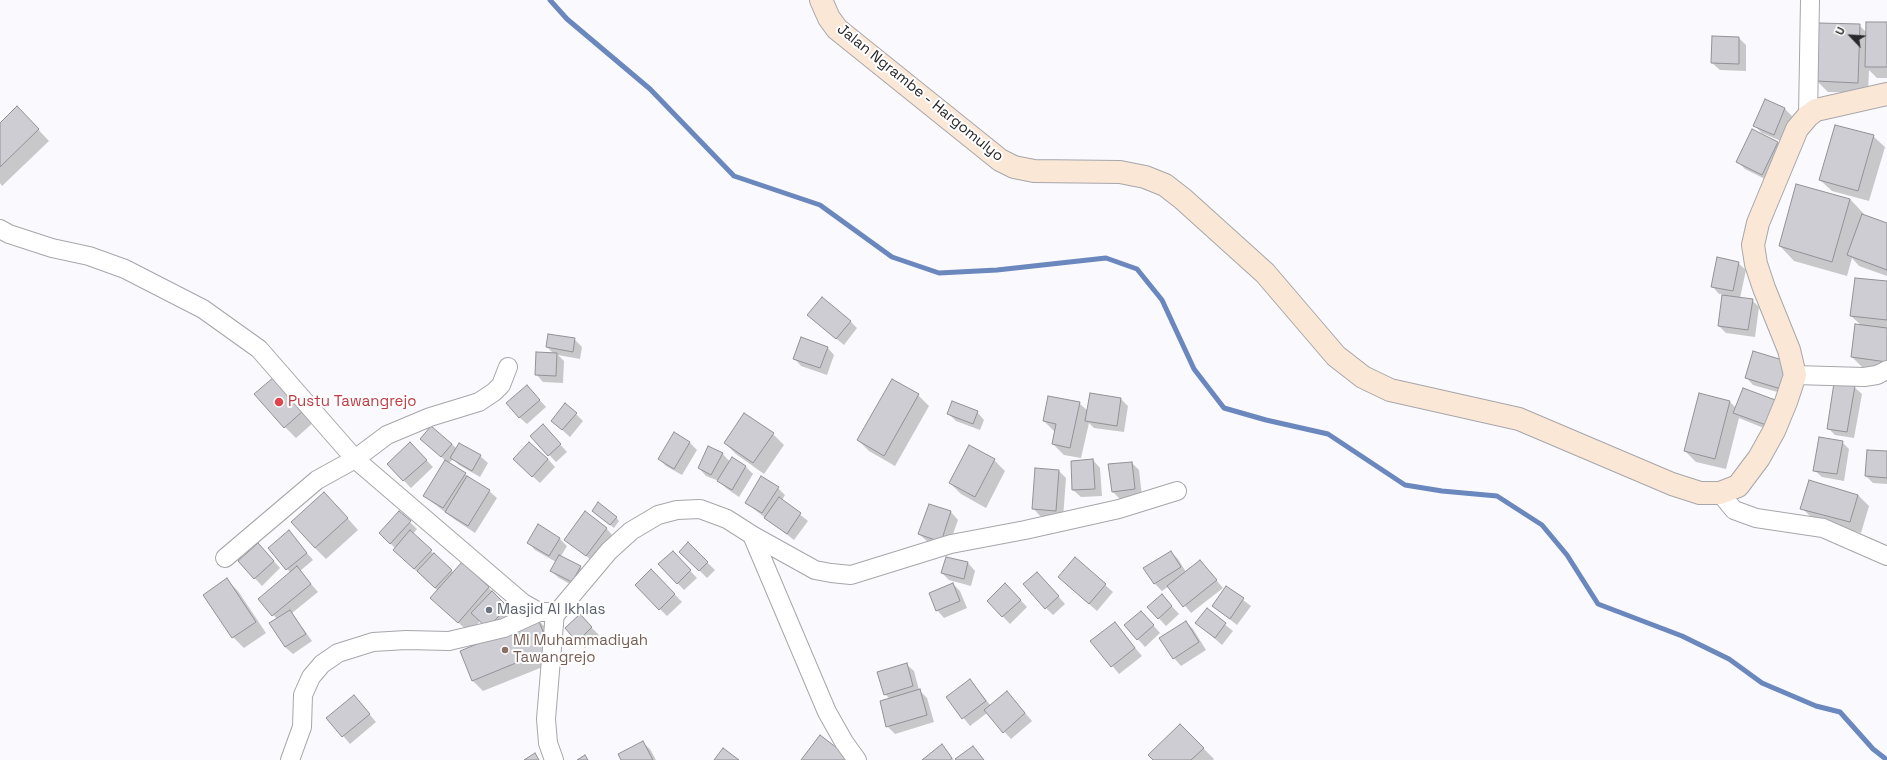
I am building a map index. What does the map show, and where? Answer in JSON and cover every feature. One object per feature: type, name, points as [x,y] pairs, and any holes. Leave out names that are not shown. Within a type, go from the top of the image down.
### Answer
[{"type":"main road","name":"Jalan Ngrambe - Hargomulyo","points":[[821,0],[829,18],[837,29],[1000,160],[1014,167],[1034,171],[1120,172],[1145,177],[1165,185],[1183,199],[1265,273],[1336,356],[1363,377],[1390,390],[1519,419],[1672,484],[1700,493],[1720,493],[1738,486],[1759,458],[1780,417],[1795,375]]},
{"type":"main road","points":[[1795,375],[1789,350],[1756,264],[1753,245],[1758,222],[1797,129],[1808,116],[1816,110],[1887,94]]},
{"type":"street","points":[[1808,116],[1810,0]]},
{"type":"street","points":[[0,229],[9,234],[52,248],[89,256],[125,269],[203,309],[259,350],[356,459],[523,603],[547,612],[556,614],[609,551],[631,531],[658,515],[678,510],[700,510],[726,519],[815,570],[831,573],[851,574],[951,544],[1025,530],[1119,509],[1177,491]]},
{"type":"street","points":[[225,558],[317,480],[356,459],[387,435],[430,417],[479,402],[494,392],[501,385],[508,367]]},
{"type":"street","points":[[1795,375],[1864,377],[1877,375],[1887,370]]},
{"type":"street","points":[[1720,493],[1734,510],[1756,518],[1823,528],[1887,556]]},
{"type":"street","points":[[752,535],[827,712],[844,742],[857,760]]},
{"type":"street","points":[[290,760],[302,727],[303,695],[311,677],[322,664],[338,653],[373,642],[406,640],[449,642],[504,628],[547,612]]},
{"type":"street","points":[[547,612],[546,719],[548,743],[554,760]]},
{"type":"building","points":[[1866,22],[1887,22],[1887,67],[1865,67]]},
{"type":"building","points":[[1818,23],[1860,24],[1858,83],[1816,81]]},
{"type":"building","points":[[1712,36],[1739,37],[1739,64],[1711,63]]},
{"type":"building","points":[[1765,99],[1785,108],[1774,135],[1753,126]]},
{"type":"building","points":[[17,106],[39,129],[0,167],[0,123]]},
{"type":"building","points":[[1835,125],[1874,135],[1858,191],[1819,180]]},
{"type":"building","points":[[1752,129],[1778,142],[1762,175],[1736,162]]},
{"type":"building","points":[[1796,184],[1850,199],[1832,262],[1779,246]]},
{"type":"building","points":[[1862,214],[1887,223],[1887,270],[1847,255]]},
{"type":"building","points":[[1717,257],[1739,262],[1733,291],[1711,287]]},
{"type":"building","points":[[1855,278],[1887,281],[1887,320],[1850,316]]},
{"type":"building","points":[[1722,295],[1753,299],[1748,330],[1718,326]]},
{"type":"building","points":[[822,297],[851,321],[836,339],[807,315]]},
{"type":"building","points":[[1855,324],[1887,328],[1887,362],[1851,357]]},
{"type":"building","points":[[548,334],[575,338],[573,352],[546,347]]},
{"type":"building","points":[[801,337],[828,347],[820,368],[793,359]]},
{"type":"building","points":[[1753,351],[1789,362],[1781,389],[1745,378]]},
{"type":"building","points":[[536,352],[557,353],[556,376],[535,375]]},
{"type":"building","name":"Pustu Tawangrejo","points":[[274,377],[304,410],[284,428],[254,394]]},
{"type":"building","points":[[892,379],[919,394],[884,456],[857,440]]},
{"type":"building","points":[[1834,383],[1855,386],[1847,432],[1827,429]]},
{"type":"building","points":[[527,385],[540,400],[519,418],[506,403]]},
{"type":"building","points":[[1743,388],[1778,401],[1769,426],[1733,413]]},
{"type":"building","points":[[1090,393],[1121,398],[1117,426],[1085,421]]},
{"type":"building","points":[[1699,393],[1730,401],[1715,459],[1684,451]]},
{"type":"building","points":[[1048,396],[1080,402],[1070,448],[1052,444],[1056,424],[1043,421]]},
{"type":"building","points":[[952,401],[978,411],[973,424],[947,414]]},
{"type":"building","points":[[565,403],[577,413],[562,430],[551,421]]},
{"type":"building","points":[[744,413],[774,433],[753,463],[724,443]]},
{"type":"building","points":[[543,424],[561,444],[548,456],[530,436]]},
{"type":"building","points":[[431,426],[452,444],[441,457],[420,439]]},
{"type":"building","points":[[674,432],[690,442],[674,469],[658,459]]},
{"type":"building","points":[[1819,437],[1843,441],[1837,474],[1813,471]]},
{"type":"building","points":[[410,442],[427,460],[403,481],[387,464]]},
{"type":"building","points":[[529,442],[548,459],[532,477],[513,459]]},
{"type":"building","points":[[459,443],[481,455],[472,471],[450,458]]},
{"type":"building","points":[[969,445],[995,459],[975,497],[949,483]]},
{"type":"building","points":[[708,446],[723,453],[711,475],[698,468]]},
{"type":"building","points":[[1867,450],[1887,451],[1887,478],[1865,476]]},
{"type":"building","points":[[732,457],[746,466],[732,490],[717,481]]},
{"type":"building","points":[[1093,459],[1095,489],[1072,490],[1071,461]]},
{"type":"building","points":[[445,460],[466,473],[443,508],[423,496]]},
{"type":"building","points":[[1132,462],[1135,489],[1112,492],[1108,464]]},
{"type":"building","points":[[1035,468],[1059,470],[1056,511],[1032,509]]},
{"type":"building","points":[[467,476],[490,490],[468,526],[445,512]]},
{"type":"building","points":[[761,476],[779,487],[762,513],[745,503]]},
{"type":"building","points":[[1809,480],[1858,495],[1850,522],[1800,509]]},
{"type":"building","points":[[324,492],[348,518],[315,548],[291,522]]},
{"type":"building","points":[[779,497],[801,513],[787,534],[764,518]]},
{"type":"building","points":[[598,502],[617,517],[610,525],[592,511]]},
{"type":"building","points":[[929,504],[951,511],[941,542],[918,534]]},
{"type":"building","points":[[399,511],[411,521],[390,544],[379,533]]},
{"type":"building","points":[[585,511],[607,528],[586,556],[564,540]]},
{"type":"building","points":[[538,524],[560,538],[549,556],[527,543]]},
{"type":"building","points":[[289,530],[307,553],[286,570],[268,548]]},
{"type":"building","points":[[410,530],[432,550],[414,569],[393,550]]},
{"type":"building","points":[[688,542],[708,562],[699,571],[679,552]]},
{"type":"building","points":[[258,543],[274,561],[254,579],[238,561]]},
{"type":"building","points":[[673,551],[691,570],[677,584],[658,564]]},
{"type":"building","points":[[1171,551],[1181,567],[1154,584],[1143,568]]},
{"type":"building","points":[[434,553],[452,570],[435,588],[417,571]]},
{"type":"building","points":[[559,555],[581,566],[572,582],[550,571]]},
{"type":"building","points":[[946,557],[968,562],[964,579],[941,573]]},
{"type":"building","points":[[1075,557],[1106,584],[1089,604],[1058,577]]},
{"type":"building","points":[[1200,560],[1217,580],[1183,607],[1167,586]]},
{"type":"building","points":[[462,562],[489,587],[458,623],[430,598]]},
{"type":"building","points":[[297,566],[311,584],[272,616],[258,599]]},
{"type":"building","points":[[651,569],[675,594],[659,610],[635,585]]},
{"type":"building","points":[[1037,572],[1059,596],[1045,609],[1023,584]]},
{"type":"building","points":[[227,578],[256,622],[232,638],[203,595]]},
{"type":"building","points":[[953,583],[960,601],[936,611],[929,593]]},
{"type":"building","points":[[1005,583],[1021,600],[1002,617],[987,601]]},
{"type":"building","points":[[1226,586],[1244,598],[1230,619],[1212,606]]},
{"type":"building","name":"Masjid Al Ikhlas","points":[[492,591],[508,607],[487,628],[471,613]]},
{"type":"building","points":[[1162,594],[1172,606],[1158,619],[1147,607]]},
{"type":"building","points":[[1207,608],[1226,623],[1215,638],[1195,623]]},
{"type":"building","points":[[290,610],[306,634],[285,647],[269,623]]},
{"type":"building","points":[[1141,611],[1154,625],[1137,640],[1124,625]]},
{"type":"building","points":[[580,614],[592,627],[577,642],[565,628]]},
{"type":"building","name":"MI Muhammadiyah Tawangrejo","points":[[538,619],[550,649],[472,681],[460,651]]},
{"type":"building","points":[[1186,621],[1199,642],[1173,659],[1159,638]]},
{"type":"building","points":[[1115,622],[1135,648],[1111,667],[1090,641]]},
{"type":"building","points":[[907,663],[913,686],[884,695],[877,672]]},
{"type":"building","points":[[970,679],[986,701],[962,719],[946,697]]},
{"type":"building","points":[[920,689],[927,715],[886,727],[880,701]]},
{"type":"building","points":[[1007,691],[1025,713],[1003,733],[984,710]]},
{"type":"building","points":[[354,695],[370,714],[342,737],[326,718]]},
{"type":"building","points":[[1180,724],[1204,748],[1191,760],[1153,760],[1148,755]]},
{"type":"building","points":[[820,735],[850,758],[849,760],[801,760]]},
{"type":"building","points":[[643,741],[653,760],[621,760],[618,754]]},
{"type":"building","points":[[942,744],[952,758],[950,760],[922,760]]},
{"type":"building","points":[[973,746],[984,760],[955,759]]},
{"type":"building","points":[[723,748],[739,760],[714,760]]},
{"type":"building","points":[[535,753],[539,760],[524,760]]},
{"type":"building","points":[[585,755],[588,760],[577,760]]},
{"type":"waterway","points":[[550,0],[567,19],[650,89],[734,176],[820,205],[892,257],[939,273],[997,270],[1106,258],[1137,269],[1162,300],[1194,369],[1224,408],[1266,420],[1328,434],[1405,485],[1442,491],[1497,496],[1542,525],[1567,555],[1598,604],[1682,636],[1729,659],[1762,683],[1816,706],[1840,712],[1873,749],[1887,760]]},
{"type":"place","name":"Pustu Tawangrejo","points":[[279,402]]},
{"type":"place","name":"Masjid Al Ikhlas","points":[[489,610]]},
{"type":"place","name":"MI Muhammadiyah Tawangrejo","points":[[505,650]]}]
